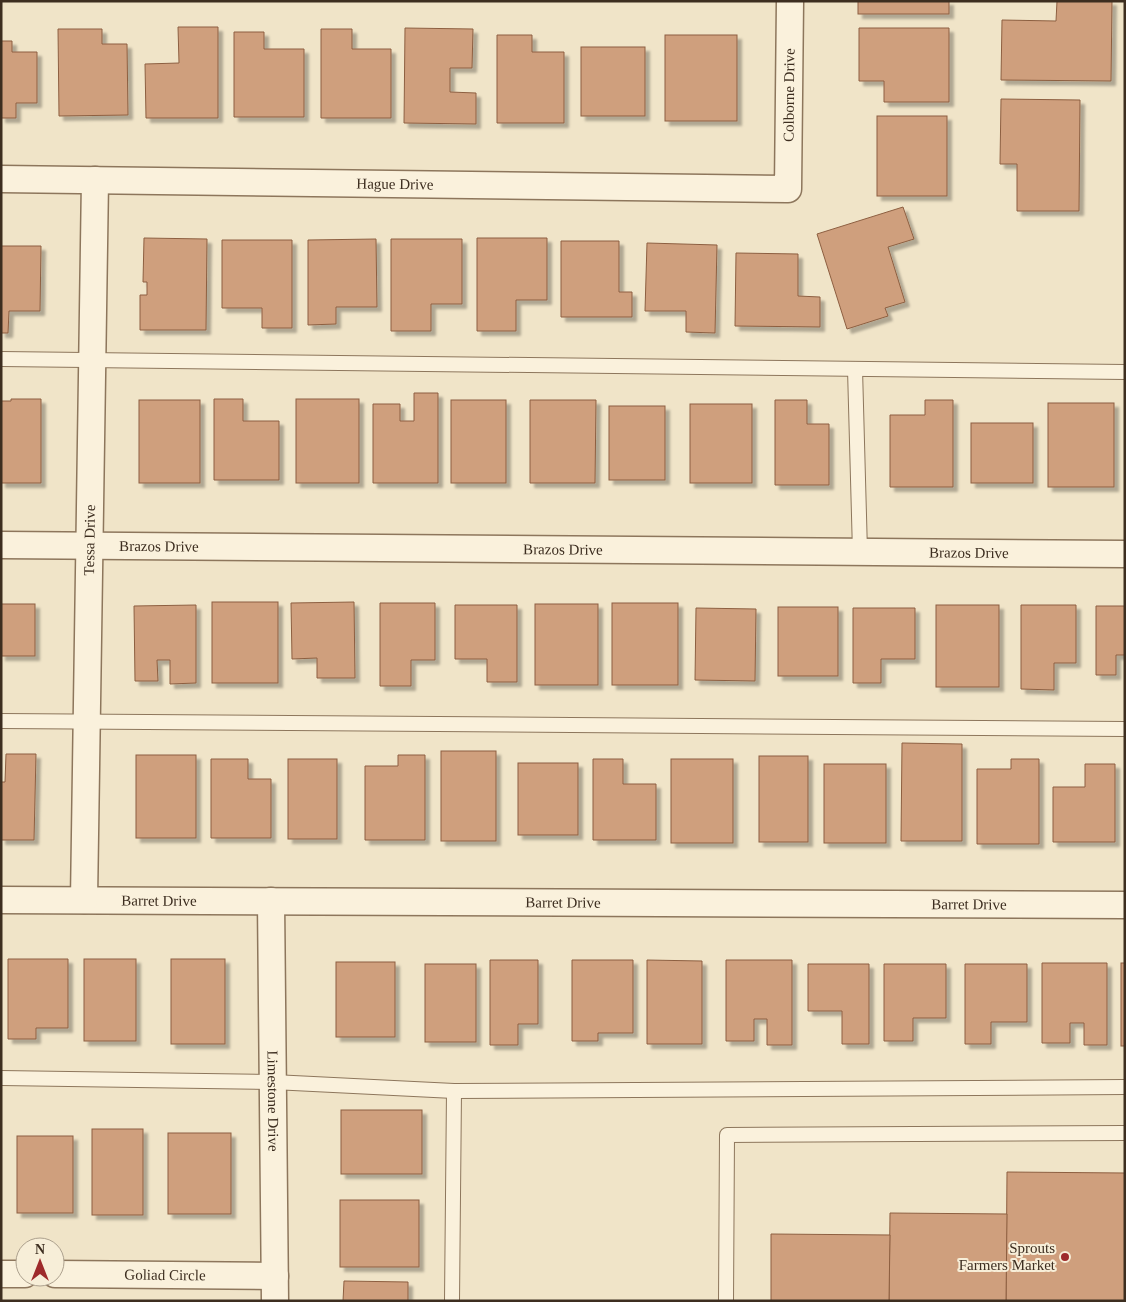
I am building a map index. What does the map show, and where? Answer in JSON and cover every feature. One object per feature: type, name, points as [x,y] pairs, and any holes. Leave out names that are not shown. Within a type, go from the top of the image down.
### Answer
[{"type":"street","name":"Colborne Drive","points":[[788,189],[790,1]]},
{"type":"street","name":"Hague Drive","points":[[1,179],[788,189]]},
{"type":"street","name":"Tessa Drive","points":[[84,900],[95,180]]},
{"type":"street","name":"Brazos Drive","points":[[1,545],[1125,554]]},
{"type":"street","name":"Barret Drive","points":[[1,900],[1125,905]]},
{"type":"street","name":"Limestone Drive","points":[[272,901],[275,1288]]},
{"type":"street","points":[[1,1274],[15,1274]]},
{"type":"street","name":"Goliad Circle","points":[[65,1275],[275,1288]]},
{"type":"lane","points":[[1,359],[92,362],[1125,372]]},
{"type":"lane","points":[[855,369],[860,552]]},
{"type":"lane","points":[[1,721],[1125,728]]},
{"type":"lane","points":[[1,1078],[273,1082],[454,1091],[1125,1087]]},
{"type":"lane","points":[[452,1301],[454,1091]]},
{"type":"lane","points":[[726,1301],[727,1135],[1125,1133]]},
{"type":"building","points":[[858,1],[949,1],[949,14],[858,14]]},
{"type":"building","points":[[1057,1],[1112,1],[1111,81],[1001,80],[1002,20],[1056,21]]},
{"type":"building","points":[[178,27],[218,27],[218,118],[146,118],[145,64],[179,63]]},
{"type":"building","points":[[405,28],[473,29],[472,68],[450,68],[450,92],[476,93],[476,124],[404,123]]},
{"type":"building","points":[[859,28],[949,28],[949,102],[884,102],[884,81],[859,81]]},
{"type":"building","points":[[58,29],[102,29],[102,44],[127,44],[128,115],[59,116]]},
{"type":"building","points":[[321,29],[352,29],[352,49],[391,49],[391,118],[321,118]]},
{"type":"building","points":[[234,32],[264,32],[264,49],[304,49],[304,117],[234,117]]},
{"type":"building","points":[[497,35],[532,35],[532,52],[564,52],[564,123],[497,123]]},
{"type":"building","points":[[665,35],[737,35],[737,121],[665,121]]},
{"type":"building","points":[[1,41],[12,41],[12,52],[37,52],[37,103],[16,103],[16,118],[1,118]]},
{"type":"building","points":[[581,47],[645,47],[645,116],[581,116]]},
{"type":"building","points":[[1001,99],[1080,100],[1079,211],[1017,211],[1017,164],[1000,164]]},
{"type":"building","points":[[877,116],[947,116],[947,196],[877,196]]},
{"type":"building","points":[[903,207],[914,239],[888,247],[905,302],[885,308],[888,316],[847,329],[817,234]]},
{"type":"building","points":[[144,238],[207,239],[206,330],[140,330],[140,295],[147,295],[147,282],[143,282]]},
{"type":"building","points":[[477,238],[547,238],[547,300],[516,300],[516,331],[477,331]]},
{"type":"building","points":[[376,239],[377,307],[336,307],[336,324],[308,325],[308,240]]},
{"type":"building","points":[[391,239],[462,239],[462,304],[431,304],[431,331],[391,331]]},
{"type":"building","points":[[222,240],[292,240],[292,328],[262,328],[262,308],[222,308]]},
{"type":"building","points":[[561,241],[619,241],[619,292],[632,292],[632,317],[561,317]]},
{"type":"building","points":[[647,243],[717,245],[715,333],[686,332],[686,311],[645,311]]},
{"type":"building","points":[[1,246],[41,246],[40,311],[9,311],[8,333],[1,333]]},
{"type":"building","points":[[736,253],[798,254],[798,296],[820,297],[820,327],[735,326]]},
{"type":"building","points":[[414,393],[438,393],[438,483],[373,483],[373,404],[400,404],[400,421],[414,421]]},
{"type":"building","points":[[11,399],[41,399],[41,483],[1,483],[1,401],[11,401]]},
{"type":"building","points":[[214,399],[243,399],[243,421],[279,421],[279,480],[214,480]]},
{"type":"building","points":[[296,399],[359,399],[359,483],[296,483]]},
{"type":"building","points":[[139,400],[200,400],[200,483],[139,483]]},
{"type":"building","points":[[451,400],[506,400],[506,483],[451,483]]},
{"type":"building","points":[[530,400],[596,400],[595,483],[530,483]]},
{"type":"building","points":[[775,400],[807,400],[807,424],[829,424],[829,485],[775,485]]},
{"type":"building","points":[[925,400],[953,400],[953,487],[890,487],[890,415],[925,415]]},
{"type":"building","points":[[1048,403],[1114,403],[1114,487],[1048,487]]},
{"type":"building","points":[[690,404],[752,404],[752,483],[690,483]]},
{"type":"building","points":[[609,406],[665,406],[665,480],[609,480]]},
{"type":"building","points":[[971,423],[1033,423],[1033,483],[971,483]]},
{"type":"building","points":[[212,602],[278,602],[278,683],[212,683]]},
{"type":"building","points":[[354,602],[355,678],[317,678],[317,658],[292,659],[291,603]]},
{"type":"building","points":[[380,603],[435,603],[435,660],[411,660],[411,686],[380,686]]},
{"type":"building","points":[[612,603],[678,603],[678,685],[612,685]]},
{"type":"building","points":[[1,604],[35,604],[35,656],[1,656]]},
{"type":"building","points":[[535,604],[598,604],[598,685],[535,685]]},
{"type":"building","points":[[196,605],[196,683],[170,684],[170,660],[157,660],[158,681],[135,681],[134,606]]},
{"type":"building","points":[[455,605],[517,605],[517,682],[487,682],[487,659],[455,659]]},
{"type":"building","points":[[936,605],[999,605],[999,687],[936,687]]},
{"type":"building","points":[[1021,605],[1076,605],[1076,663],[1054,663],[1054,690],[1021,689]]},
{"type":"building","points":[[1096,606],[1125,606],[1125,655],[1116,655],[1116,675],[1096,675]]},
{"type":"building","points":[[778,607],[838,607],[838,676],[778,676]]},
{"type":"building","points":[[696,608],[756,609],[755,681],[695,680]]},
{"type":"building","points":[[853,608],[915,608],[915,659],[881,659],[881,683],[853,683]]},
{"type":"building","points":[[902,743],[962,744],[962,841],[901,841]]},
{"type":"building","points":[[441,751],[496,751],[496,841],[441,841]]},
{"type":"building","points":[[6,754],[36,754],[34,840],[1,840],[1,782],[5,782]]},
{"type":"building","points":[[136,755],[196,755],[196,838],[136,838]]},
{"type":"building","points":[[398,755],[425,755],[425,840],[365,840],[365,766],[398,766]]},
{"type":"building","points":[[759,756],[808,756],[808,842],[759,842]]},
{"type":"building","points":[[211,759],[248,759],[248,779],[271,779],[271,838],[211,838]]},
{"type":"building","points":[[288,759],[337,759],[337,839],[288,839]]},
{"type":"building","points":[[593,759],[623,759],[623,784],[656,784],[656,840],[593,840]]},
{"type":"building","points":[[671,759],[733,759],[733,843],[671,843]]},
{"type":"building","points":[[1011,759],[1039,759],[1039,844],[977,844],[977,769],[1011,769]]},
{"type":"building","points":[[518,763],[578,763],[578,835],[518,835]]},
{"type":"building","points":[[824,764],[886,764],[886,843],[824,843]]},
{"type":"building","points":[[1085,764],[1115,764],[1115,842],[1053,842],[1053,787],[1085,787]]},
{"type":"building","points":[[8,959],[68,959],[68,1028],[36,1028],[36,1039],[8,1039]]},
{"type":"building","points":[[84,959],[136,959],[136,1041],[84,1041]]},
{"type":"building","points":[[171,959],[225,959],[225,1044],[171,1044]]},
{"type":"building","points":[[490,960],[538,960],[538,1024],[518,1024],[518,1045],[490,1045]]},
{"type":"building","points":[[572,960],[633,960],[633,1033],[598,1033],[598,1041],[572,1041]]},
{"type":"building","points":[[647,960],[702,961],[702,1044],[647,1044]]},
{"type":"building","points":[[726,960],[792,960],[792,1045],[767,1045],[767,1019],[754,1019],[754,1041],[726,1041]]},
{"type":"building","points":[[336,962],[395,962],[395,1037],[336,1037]]},
{"type":"building","points":[[1042,963],[1107,963],[1107,1045],[1084,1045],[1084,1023],[1070,1023],[1070,1043],[1042,1043]]},
{"type":"building","points":[[1121,963],[1125,963],[1125,1046],[1121,1046]]},
{"type":"building","points":[[425,964],[476,964],[476,1042],[425,1042]]},
{"type":"building","points":[[808,964],[869,964],[869,1044],[842,1044],[842,1011],[808,1011]]},
{"type":"building","points":[[884,964],[946,964],[946,1018],[913,1018],[913,1041],[884,1041]]},
{"type":"building","points":[[965,964],[1027,964],[1027,1022],[991,1022],[991,1044],[965,1044]]},
{"type":"building","points":[[341,1110],[422,1110],[422,1174],[341,1174]]},
{"type":"building","points":[[92,1129],[143,1129],[143,1215],[92,1215]]},
{"type":"building","points":[[168,1133],[231,1133],[231,1214],[168,1214]]},
{"type":"building","points":[[17,1136],[73,1136],[73,1213],[17,1213]]},
{"type":"building","name":"Sprouts Farmers Market","points":[[1007,1172],[1125,1173],[1125,1301],[1006,1301]]},
{"type":"building","points":[[340,1200],[419,1200],[419,1267],[340,1267]]},
{"type":"building","points":[[890,1213],[1007,1214],[1006,1301],[889,1301]]},
{"type":"building","points":[[771,1234],[890,1235],[889,1301],[771,1301]]},
{"type":"building","points":[[344,1281],[408,1282],[408,1301],[343,1301]]},
{"type":"place","name":"Sprouts Farmers Market","points":[[1065,1257]]}]
